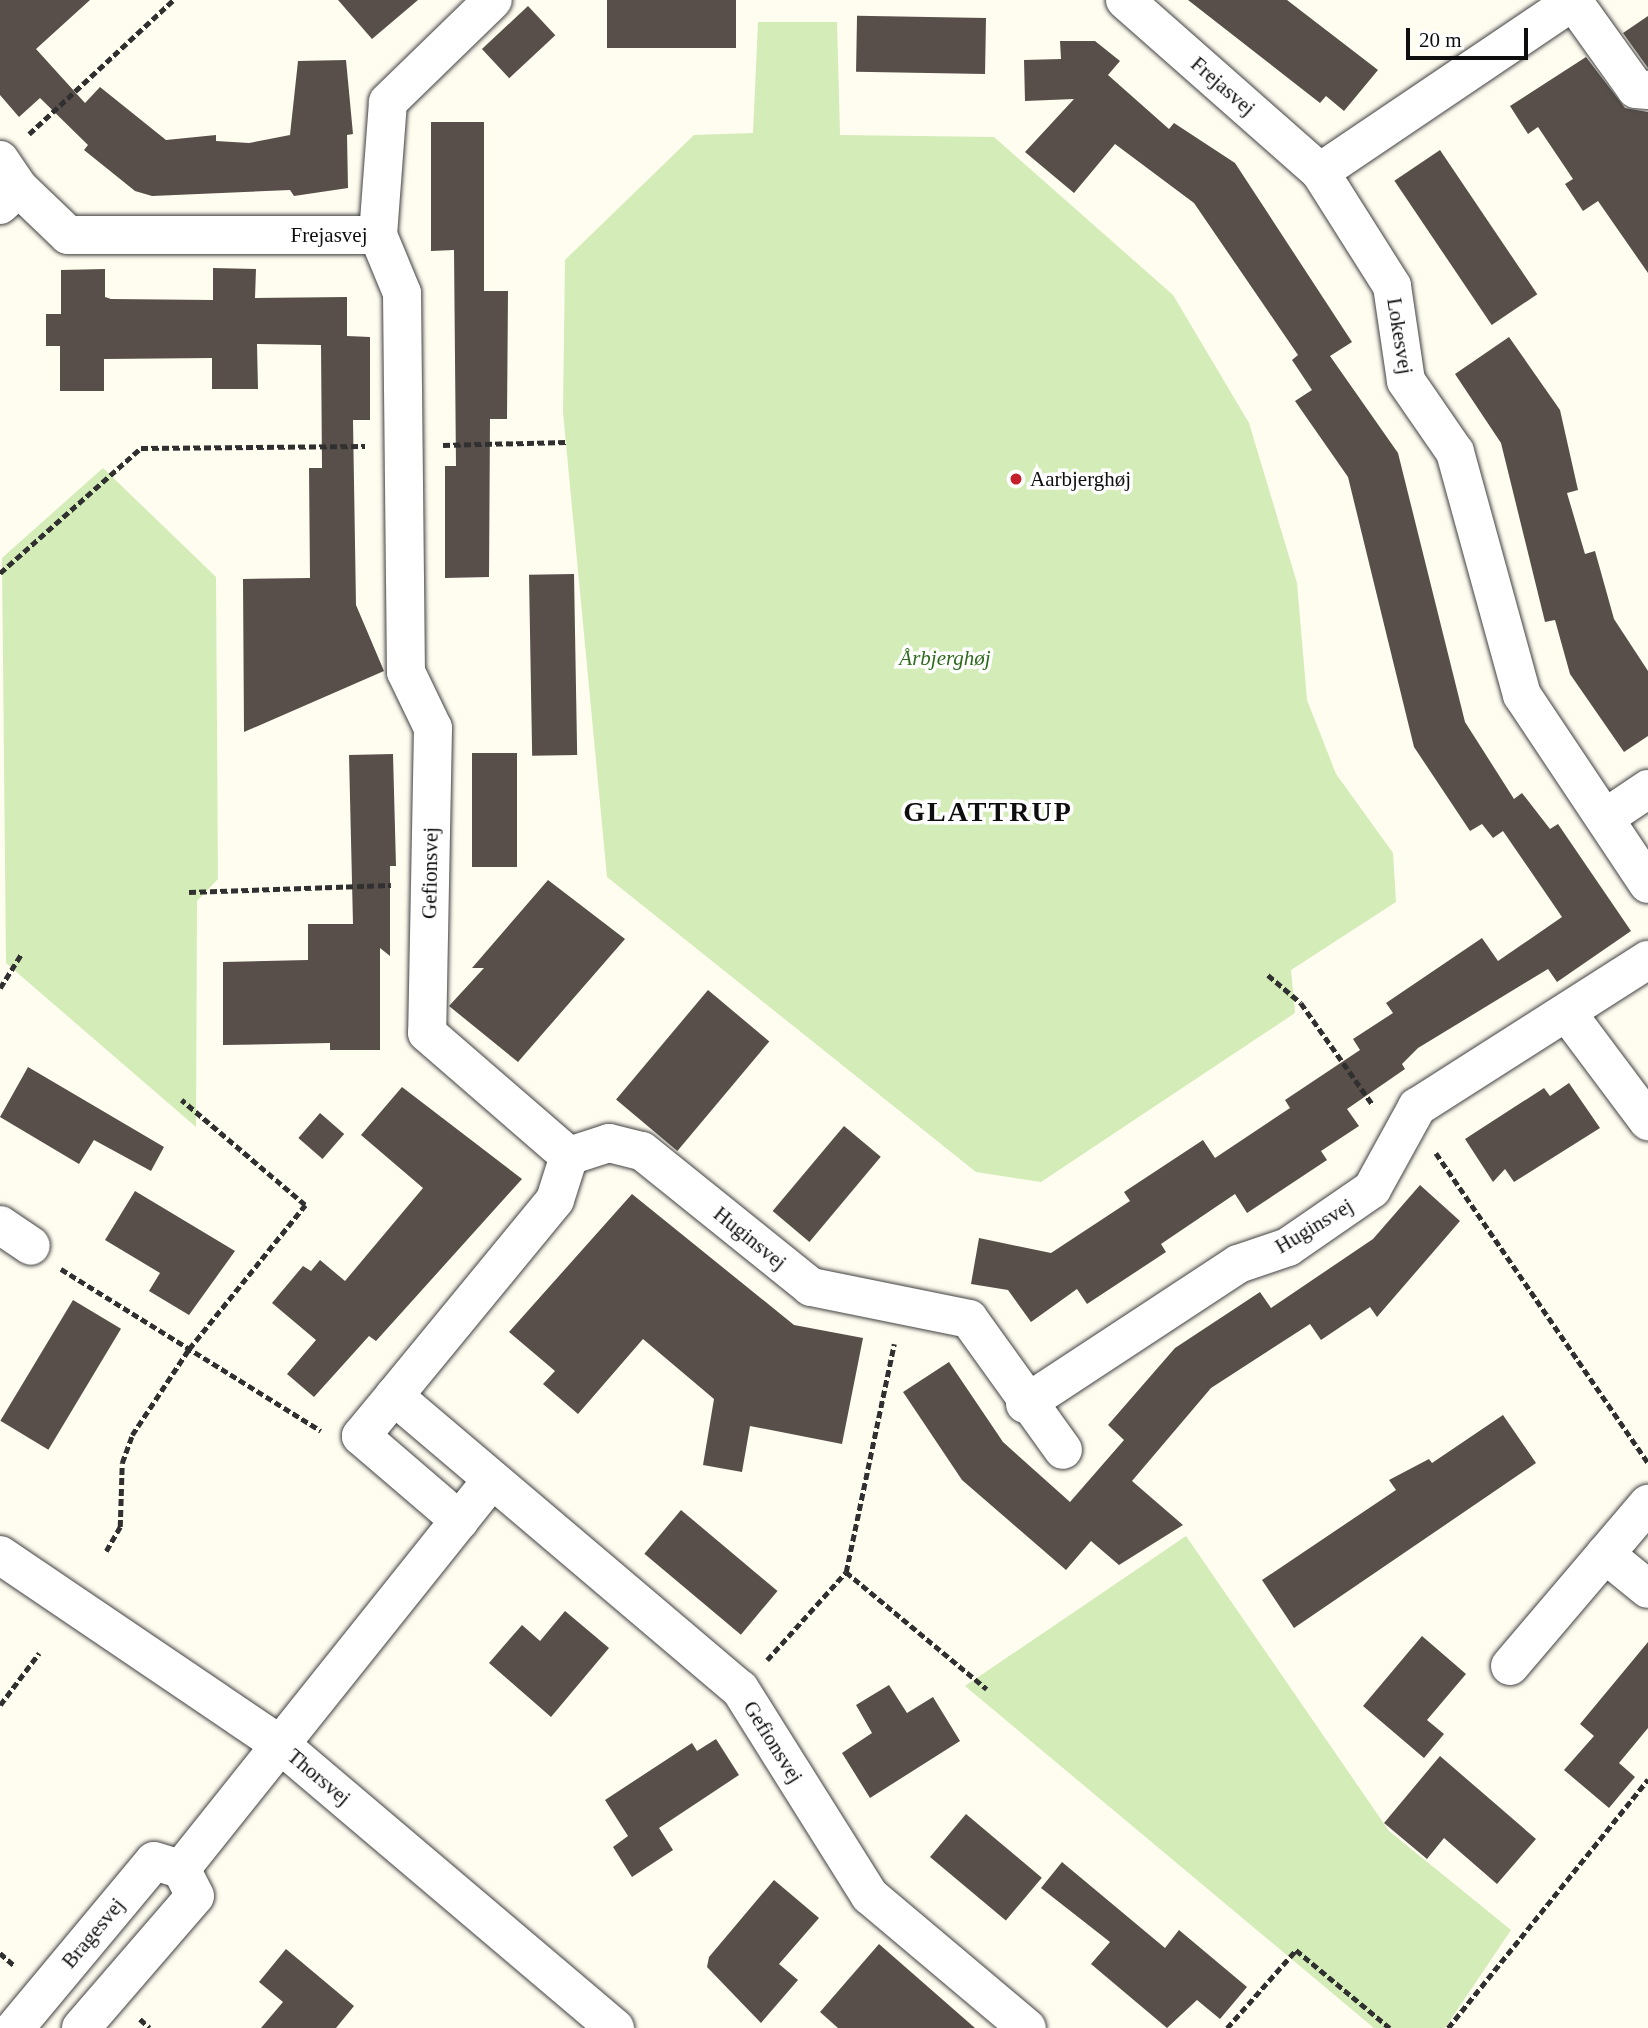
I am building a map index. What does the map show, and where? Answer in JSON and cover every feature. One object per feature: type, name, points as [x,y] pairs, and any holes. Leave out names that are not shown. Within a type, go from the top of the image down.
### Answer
[{"type":"street","name":"Frejasvej","points":[[5,179],[68,235],[378,235],[388,102],[493,0]]},
{"type":"street","name":"Frejasvej","points":[[1125,0],[1320,172]]},
{"type":"street","points":[[1320,172],[1574,1],[1636,89],[1648,90]]},
{"type":"street","name":"Lokesvej","points":[[1320,172],[1392,286],[1406,381],[1455,452],[1522,695],[1648,884]]},
{"type":"street","name":"Gefionsvej","points":[[378,235],[402,293],[405,672],[433,728],[427,1033],[569,1156]]},
{"type":"street","points":[[1605,818],[1648,789]]},
{"type":"street","name":"Huginsvej","points":[[1025,1404],[1238,1264],[1288,1247],[1372,1189],[1417,1107],[1568,1014],[1648,960]]},
{"type":"street","points":[[1568,1014],[1648,1121]]},
{"type":"street","name":"Huginsvej","points":[[569,1156],[609,1143],[642,1151],[811,1287],[969,1319],[1025,1404],[1063,1450]]},
{"type":"street","points":[[460,1521],[361,1436],[555,1200],[569,1156]]},
{"type":"street","name":"Gefionsvej","points":[[394,1396],[740,1689],[870,1896],[1027,2028]]},
{"type":"street","points":[[81,2028],[194,1896],[181,1869],[492,1480]]},
{"type":"street","points":[[1510,1666],[1648,1504]]},
{"type":"street","points":[[1605,1554],[1648,1589]]},
{"type":"street","name":"Thorsvej","points":[[0,1555],[281,1745],[615,2028]]},
{"type":"street","name":"Bragesvej","points":[[15,2028],[154,1861],[181,1869]]},
{"type":"path","points":[[5,179],[173,0]]},
{"type":"path","points":[[0,573],[141,448],[566,442]]},
{"type":"path","points":[[189,892],[430,884]]},
{"type":"path","points":[[0,988],[21,955]]},
{"type":"path","points":[[1268,975],[1301,1003],[1373,1104],[1404,1131],[1444,1158],[1648,1463]]},
{"type":"path","points":[[106,1551],[120,1527],[122,1463],[132,1436],[189,1349],[304,1205],[181,1100]]},
{"type":"path","points":[[16,1236],[189,1349],[336,1440],[361,1436]]},
{"type":"path","points":[[740,1689],[846,1572],[902,1306]]},
{"type":"path","points":[[846,1572],[987,1689]]},
{"type":"path","points":[[0,1705],[39,1653]]},
{"type":"path","points":[[1448,2028],[1648,1779]]},
{"type":"path","points":[[1227,2028],[1296,1950],[1390,2028]]},
{"type":"green space","name":"Årbjerghøj","points":[[758,22],[837,22],[840,135],[994,137],[1173,295],[1249,423],[1297,583],[1307,700],[1336,774],[1393,853],[1396,902],[1291,970],[1295,1013],[1041,1182],[976,1172],[607,877],[563,412],[565,260],[694,135],[753,133]]},
{"type":"green space","points":[[103,468],[216,577],[218,879],[197,901],[196,1127],[6,963],[2,558]]},
{"type":"green space","points":[[1186,1536],[1389,1831],[1511,1930],[1445,2028],[1374,2028],[965,1686]]},
{"type":"building","points":[[0,0],[90,0],[36,49],[85,103],[100,87],[166,140],[216,135],[216,141],[249,143],[290,135],[298,61],[346,60],[353,134],[347,135],[348,188],[294,196],[290,190],[152,196],[135,191],[84,150],[88,145],[40,98],[19,117],[0,95]]},
{"type":"building","points":[[338,0],[418,0],[372,39]]},
{"type":"building","points":[[607,0],[736,0],[736,48],[607,48]]},
{"type":"building","points":[[1188,0],[1287,0],[1378,70],[1344,111],[1326,96],[1320,103]]},
{"type":"building","points":[[528,6],[555,35],[509,78],[482,49]]},
{"type":"building","points":[[857,16],[986,18],[985,74],[856,72]]},
{"type":"building","points":[[1648,16],[1648,68],[1623,33]]},
{"type":"building","points":[[1060,41],[1095,41],[1120,61],[1108,75],[1169,129],[1174,123],[1235,163],[1352,342],[1330,356],[1398,453],[1465,722],[1514,799],[1522,793],[1550,829],[1558,824],[1631,931],[1557,982],[1548,969],[1418,1048],[1402,1064],[1405,1069],[1347,1109],[1359,1126],[1321,1151],[1327,1160],[1247,1213],[1235,1194],[1161,1244],[1166,1252],[1087,1304],[1077,1289],[1031,1322],[1008,1290],[971,1284],[979,1238],[1051,1253],[1130,1201],[1124,1192],[1203,1140],[1215,1158],[1290,1108],[1285,1100],[1360,1050],[1353,1039],[1393,1013],[1386,1003],[1482,938],[1498,961],[1562,917],[1503,831],[1493,838],[1482,824],[1470,831],[1414,747],[1348,477],[1295,401],[1312,390],[1292,360],[1298,355],[1194,203],[1115,144],[1074,193],[1025,152],[1074,99],[1025,101],[1024,60],[1061,59]]},
{"type":"building","points":[[1586,57],[1625,108],[1648,112],[1648,273],[1598,201],[1583,211],[1565,184],[1573,179],[1538,127],[1528,134],[1510,106]]},
{"type":"building","points":[[431,122],[484,122],[484,291],[508,291],[507,419],[490,419],[489,577],[445,578],[445,466],[456,466],[454,250],[431,251]]},
{"type":"building","points":[[1440,150],[1537,294],[1492,325],[1394,181]]},
{"type":"building","points":[[213,268],[256,269],[255,298],[347,297],[347,336],[370,337],[370,420],[353,420],[356,605],[384,671],[244,732],[243,579],[310,578],[309,468],[322,468],[321,345],[257,344],[258,389],[212,389],[212,358],[104,359],[104,391],[60,391],[60,346],[46,346],[46,314],[61,314],[61,270],[105,269],[105,297],[111,299],[213,300]]},
{"type":"building","points":[[1509,337],[1560,410],[1578,490],[1567,493],[1585,554],[1595,551],[1614,619],[1648,671],[1648,736],[1624,752],[1570,674],[1555,620],[1545,622],[1501,443],[1455,374]]},
{"type":"building","points":[[574,574],[577,755],[532,756],[529,575]]},
{"type":"building","points":[[472,753],[517,753],[517,867],[472,867]]},
{"type":"building","points":[[393,754],[396,866],[390,866],[390,956],[380,948],[380,1050],[330,1050],[330,1043],[223,1045],[223,962],[308,960],[308,924],[353,924],[349,755]]},
{"type":"building","points":[[548,880],[625,939],[518,1062],[449,1006],[484,968],[472,968]]},
{"type":"building","points":[[708,990],[769,1041],[677,1151],[616,1100]]},
{"type":"building","points":[[28,1067],[164,1147],[151,1171],[94,1140],[79,1164],[0,1117]]},
{"type":"building","points":[[1569,1083],[1600,1128],[1514,1182],[1505,1169],[1493,1182],[1465,1139],[1544,1088],[1550,1096]]},
{"type":"building","points":[[402,1087],[522,1179],[376,1341],[369,1336],[314,1397],[287,1374],[316,1340],[272,1303],[303,1266],[311,1271],[320,1260],[345,1281],[423,1188],[361,1135]]},
{"type":"building","points":[[320,1113],[344,1134],[323,1159],[298,1138]]},
{"type":"building","points":[[844,1126],[881,1157],[809,1242],[773,1211]]},
{"type":"building","points":[[1420,1185],[1460,1221],[1377,1317],[1370,1307],[1321,1340],[1310,1324],[1211,1388],[1132,1481],[1183,1525],[1119,1565],[1091,1541],[1066,1570],[962,1480],[903,1392],[949,1362],[1003,1442],[1070,1502],[1124,1440],[1108,1425],[1175,1348],[1260,1292],[1271,1308],[1373,1239]]},
{"type":"building","points":[[135,1191],[235,1251],[189,1315],[149,1291],[160,1273],[105,1240]]},
{"type":"building","points":[[632,1194],[794,1325],[863,1338],[842,1444],[750,1426],[742,1472],[703,1465],[714,1399],[643,1339],[578,1414],[543,1384],[555,1371],[509,1332]]},
{"type":"building","points":[[73,1300],[121,1329],[48,1450],[0,1421]]},
{"type":"building","points":[[1503,1415],[1536,1463],[1294,1628],[1262,1580],[1396,1490],[1389,1480],[1429,1459],[1432,1463]]},
{"type":"building","points":[[681,1510],[778,1591],[741,1635],[644,1554]]},
{"type":"building","points":[[565,1611],[609,1648],[551,1717],[489,1663],[522,1625],[540,1641]]},
{"type":"building","points":[[1422,1636],[1466,1674],[1427,1720],[1444,1734],[1424,1758],[1363,1706]]},
{"type":"building","points":[[1648,1642],[1648,1728],[1619,1763],[1635,1777],[1609,1808],[1564,1770],[1594,1736],[1580,1724]]},
{"type":"building","points":[[889,1685],[907,1713],[933,1697],[960,1741],[870,1798],[842,1753],[872,1733],[856,1705]]},
{"type":"building","points":[[716,1739],[739,1775],[659,1828],[673,1850],[632,1877],[613,1847],[628,1836],[605,1800],[692,1743],[697,1751]]},
{"type":"building","points":[[1440,1756],[1536,1839],[1497,1884],[1444,1838],[1427,1859],[1384,1823]]},
{"type":"building","points":[[966,1814],[1042,1878],[1006,1921],[930,1857]]},
{"type":"building","points":[[1062,1862],[1165,1948],[1179,1930],[1247,1987],[1220,2019],[1197,2000],[1167,2028],[1091,1964],[1110,1942],[1041,1888]]},
{"type":"building","points":[[774,1880],[819,1918],[779,1964],[798,1980],[761,2023],[707,1967],[709,1957]]},
{"type":"building","points":[[879,1944],[975,2028],[838,2028],[820,2012]]},
{"type":"building","points":[[286,1949],[354,2006],[336,2028],[261,2028],[283,2002],[259,1982]]},
{"type":"place","name":"Aarbjerghøj","points":[[1016,479]]},
{"type":"district","name":"GLATTRUP","points":[[988,812]]}]
